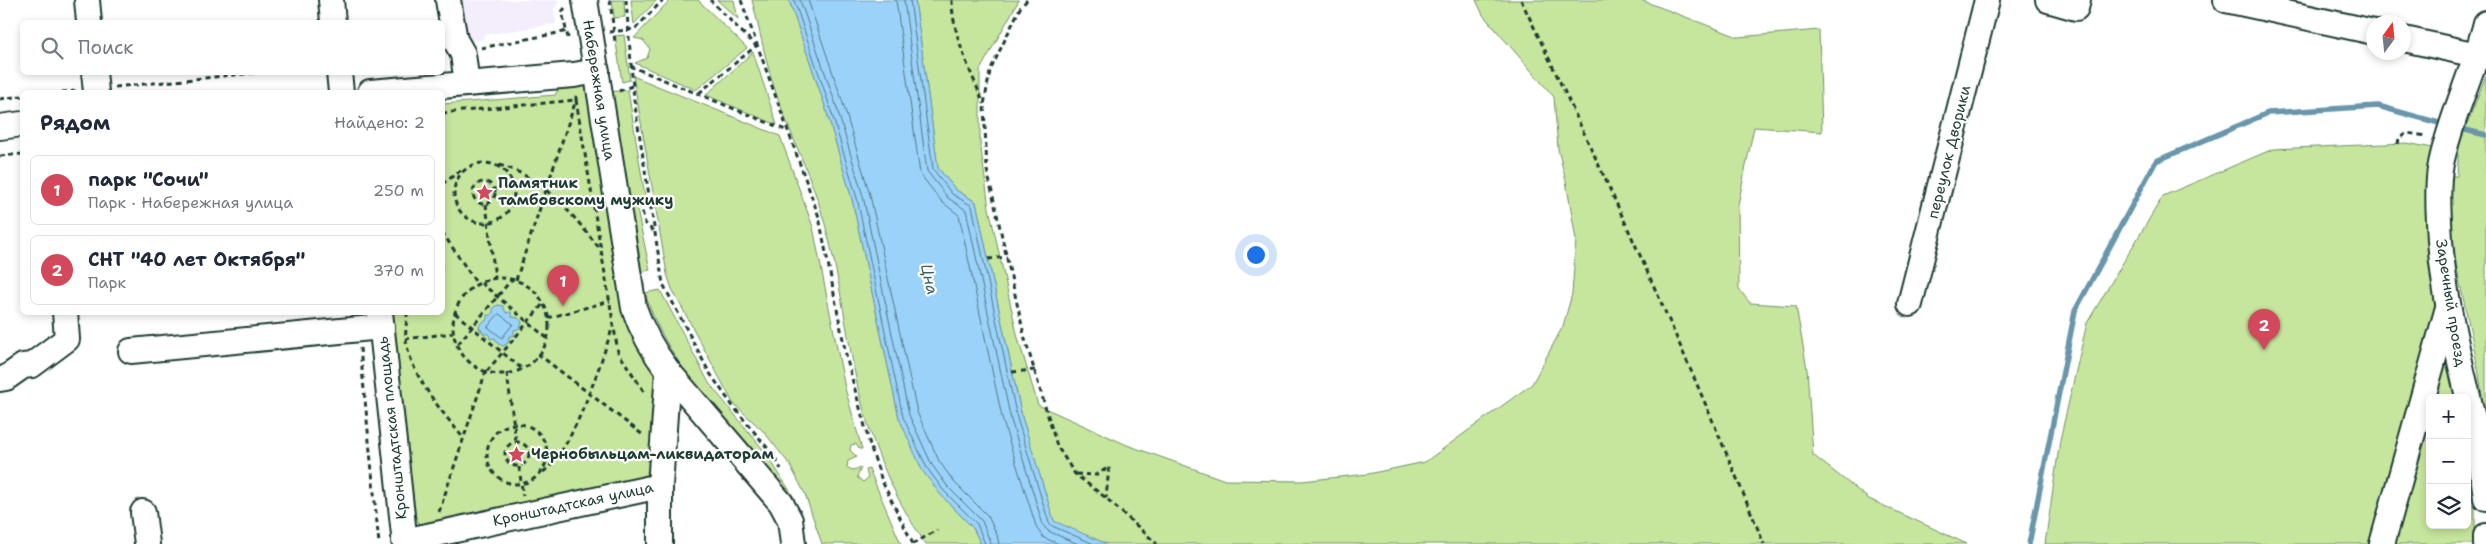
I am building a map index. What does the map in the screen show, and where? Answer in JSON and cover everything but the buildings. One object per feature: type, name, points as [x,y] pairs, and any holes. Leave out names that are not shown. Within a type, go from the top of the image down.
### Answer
[{"type":"street","points":[[87,0],[89,20]]},
{"type":"street","points":[[331,0],[333,20]]},
{"type":"street","points":[[448,0],[455,40],[462,54],[468,84]]},
{"type":"street","name":"Набережная улица","points":[[585,0],[632,295],[641,328],[668,372],[782,503],[790,520],[793,544]]},
{"type":"street","name":"переулок Дворики","points":[[1910,304],[1987,0]]},
{"type":"street","points":[[2048,0],[2076,8],[2078,0]]},
{"type":"street","points":[[2226,0],[2366,30]]},
{"type":"street","name":"Заречный проезд","points":[[2486,23],[2482,56],[2447,142],[2440,165],[2438,202],[2440,258],[2448,307],[2475,426],[2486,498]]},
{"type":"street","points":[[2411,41],[2482,56]]},
{"type":"street","points":[[339,75],[341,90]]},
{"type":"street","points":[[394,90],[574,75],[599,82]]},
{"type":"street","points":[[0,127],[20,124]]},
{"type":"street","points":[[2382,544],[2448,307]]},
{"type":"street","points":[[0,379],[6,378],[23,366],[32,364],[67,339],[65,315]]},
{"type":"street","points":[[131,351],[382,330]]},
{"type":"street","name":"Кронштадтская площадь","points":[[382,330],[405,542]]},
{"type":"street","name":"Кронштадтская улица","points":[[405,542],[660,486],[668,372]]},
{"type":"street","points":[[660,486],[660,544]]},
{"type":"street","points":[[143,512],[147,544]]},
{"type":"street","points":[[2486,536],[2486,544]]},
{"type":"path","points":[[457,345],[514,280],[576,100],[567,31],[562,12],[566,6],[565,0]]},
{"type":"path","points":[[626,0],[632,86],[663,284],[709,372],[732,405],[774,456],[782,472]]},
{"type":"path","points":[[628,30],[635,29],[663,0]]},
{"type":"path","points":[[710,0],[756,46]]},
{"type":"path","points":[[741,0],[819,217],[847,360],[870,445],[888,496],[913,544],[937,530]]},
{"type":"path","points":[[952,0],[952,12],[968,65],[984,104]]},
{"type":"path","points":[[1027,0],[1020,8],[990,72],[984,104],[987,170],[1025,339],[1057,446],[1075,474],[1106,498],[1157,544]]},
{"type":"path","points":[[1521,0],[1588,138],[1723,445],[1764,544]]},
{"type":"path","points":[[462,54],[487,45],[567,31]]},
{"type":"path","points":[[699,93],[756,46]]},
{"type":"path","points":[[630,66],[788,131]]},
{"type":"path","points":[[71,90],[95,85],[224,75]]},
{"type":"path","points":[[445,112],[576,100],[599,82],[632,86]]},
{"type":"path","points":[[0,99],[20,96]]},
{"type":"path","points":[[2398,144],[2399,138],[2407,133],[2447,142]]},
{"type":"path","points":[[0,156],[20,154]]},
{"type":"path","points":[[445,181],[453,174],[480,162],[508,167],[546,191],[569,212],[601,249]]},
{"type":"path","points":[[468,166],[459,174],[454,185],[453,197],[457,208],[465,217],[476,222],[488,223],[500,218],[509,210],[514,199],[514,186],[509,176],[502,168],[491,163]]},
{"type":"path","points":[[482,182],[490,184],[495,190],[493,199],[486,204],[477,202],[473,194],[475,186],[482,182]]},
{"type":"path","points":[[486,204],[495,278]]},
{"type":"path","points":[[445,236],[479,283],[547,338]]},
{"type":"path","points":[[988,258],[1007,257]]},
{"type":"path","points":[[495,278],[514,280],[536,293],[543,304],[548,318],[547,338],[538,354],[522,368],[507,372],[487,371],[465,358],[457,345],[454,333],[455,312],[460,300],[479,283],[495,278]]},
{"type":"path","points":[[548,318],[632,295]]},
{"type":"path","points":[[432,535],[487,371],[543,304]]},
{"type":"path","points":[[455,312],[522,368]]},
{"type":"path","points":[[382,330],[403,315]]},
{"type":"path","points":[[542,472],[547,461],[547,448],[535,430],[524,425],[514,424],[502,428],[492,436],[487,447],[486,459],[490,470],[498,479],[510,484],[521,485],[533,480],[552,465],[564,445],[588,393],[613,326]]},
{"type":"path","points":[[382,330],[454,333]]},
{"type":"path","points":[[382,330],[411,358],[422,380],[464,439]]},
{"type":"path","points":[[379,544],[382,330]]},
{"type":"path","points":[[538,354],[662,449]]},
{"type":"path","points":[[1012,372],[1035,370]]},
{"type":"path","points":[[507,372],[516,442]]},
{"type":"path","points":[[516,442],[524,444],[529,452],[527,462],[519,467],[509,465],[504,456],[507,447],[516,442]]},
{"type":"path","points":[[519,467],[525,515]]},
{"type":"path","points":[[1075,474],[1096,475],[1108,467],[1106,498]]},
{"type":"shaded area","points":[[458,0],[560,0],[554,9],[556,24],[483,35],[484,39],[465,42]]},
{"type":"green space","points":[[612,0],[624,0],[625,17],[614,18]]},
{"type":"green space","points":[[631,0],[657,0],[634,24]]},
{"type":"green space","points":[[670,0],[698,0],[747,48],[696,90],[635,63],[647,58],[650,49],[643,40],[634,38]]},
{"type":"green space","points":[[717,0],[734,0],[738,19]]},
{"type":"green space","points":[[752,0],[789,0],[825,106],[852,199],[899,418],[940,494],[973,528],[981,544],[926,544],[902,505],[882,463],[860,397],[825,225],[819,204],[772,81]]},
{"type":"green space","points":[[915,0],[1019,0],[980,70],[980,142],[989,208],[1018,338],[1038,405],[1127,445],[1225,480],[1302,481],[1368,474],[1425,462],[1532,384],[1563,326],[1572,294],[1576,240],[1566,181],[1558,149],[1554,97],[1483,15],[1476,0],[1641,0],[1738,37],[1819,30],[1822,132],[1754,127],[1738,205],[1739,289],[1750,303],[1796,306],[1807,369],[1813,455],[1869,499],[1967,544],[1107,544],[1054,522],[1022,417],[976,202],[956,190],[938,168]]},
{"type":"green space","points":[[624,35],[630,80],[622,82],[615,36]]},
{"type":"green space","points":[[753,52],[777,125],[706,95]]},
{"type":"green space","points":[[2486,75],[2486,421],[2477,362],[2456,265],[2450,221],[2449,176],[2457,176],[2459,145]]},
{"type":"green space","points":[[633,76],[780,136],[813,227],[845,388],[862,449],[859,449],[856,444],[851,445],[850,450],[857,457],[848,461],[847,467],[852,470],[861,468],[857,477],[863,482],[868,478],[866,470],[869,469],[901,544],[822,544],[805,494],[790,465],[764,432],[733,403],[672,289],[667,274]]},
{"type":"green space","points":[[561,84],[583,84],[589,89],[657,373],[654,480],[424,529],[416,520],[392,315],[445,315],[445,104],[555,95]],"holes":[[[500,305],[508,314],[522,322],[509,336],[508,343],[503,346],[489,333],[480,330],[479,327],[493,315],[494,307]]]},
{"type":"green space","points":[[628,90],[646,203],[636,205],[650,270],[641,272],[608,92]]},
{"type":"green space","points":[[2407,143],[2433,148],[2426,205],[2429,263],[2456,394],[2426,394],[2426,529],[2471,529],[2471,464],[2475,482],[2475,544],[2045,544],[2060,440],[2087,323],[2163,196],[2273,149]]},
{"type":"green space","points":[[660,290],[709,383],[766,453],[795,499],[709,402],[670,349],[655,321],[645,293]]},
{"type":"water","name":"Цна","points":[[789,0],[915,0],[938,168],[956,190],[976,202],[1022,417],[1054,521],[1107,544],[981,544],[973,528],[940,494],[922,470],[899,418],[852,199],[825,106]]},
{"type":"water","points":[[498,305],[503,306],[506,313],[511,312],[512,317],[518,318],[522,322],[520,328],[514,330],[514,336],[509,336],[508,343],[503,346],[498,344],[495,338],[490,339],[489,334],[484,334],[479,327],[481,323],[487,320],[487,315],[492,315],[494,307]]},
{"type":"waterway","points":[[2029,544],[2075,311],[2156,161],[2268,113],[2378,106],[2446,125]]},
{"type":"waterway","points":[[2457,128],[2486,135]]},
{"type":"place","name":"Памятник тамбовскому мужику","points":[[484,192]]},
{"type":"place","name":"парк \"Сочи\"","points":[[563,306]]},
{"type":"place","name":"СНТ \"40 лет Октября\"","points":[[2264,350]]},
{"type":"place","name":"Чернобыльцам-ликвидаторам","points":[[517,454]]}]
